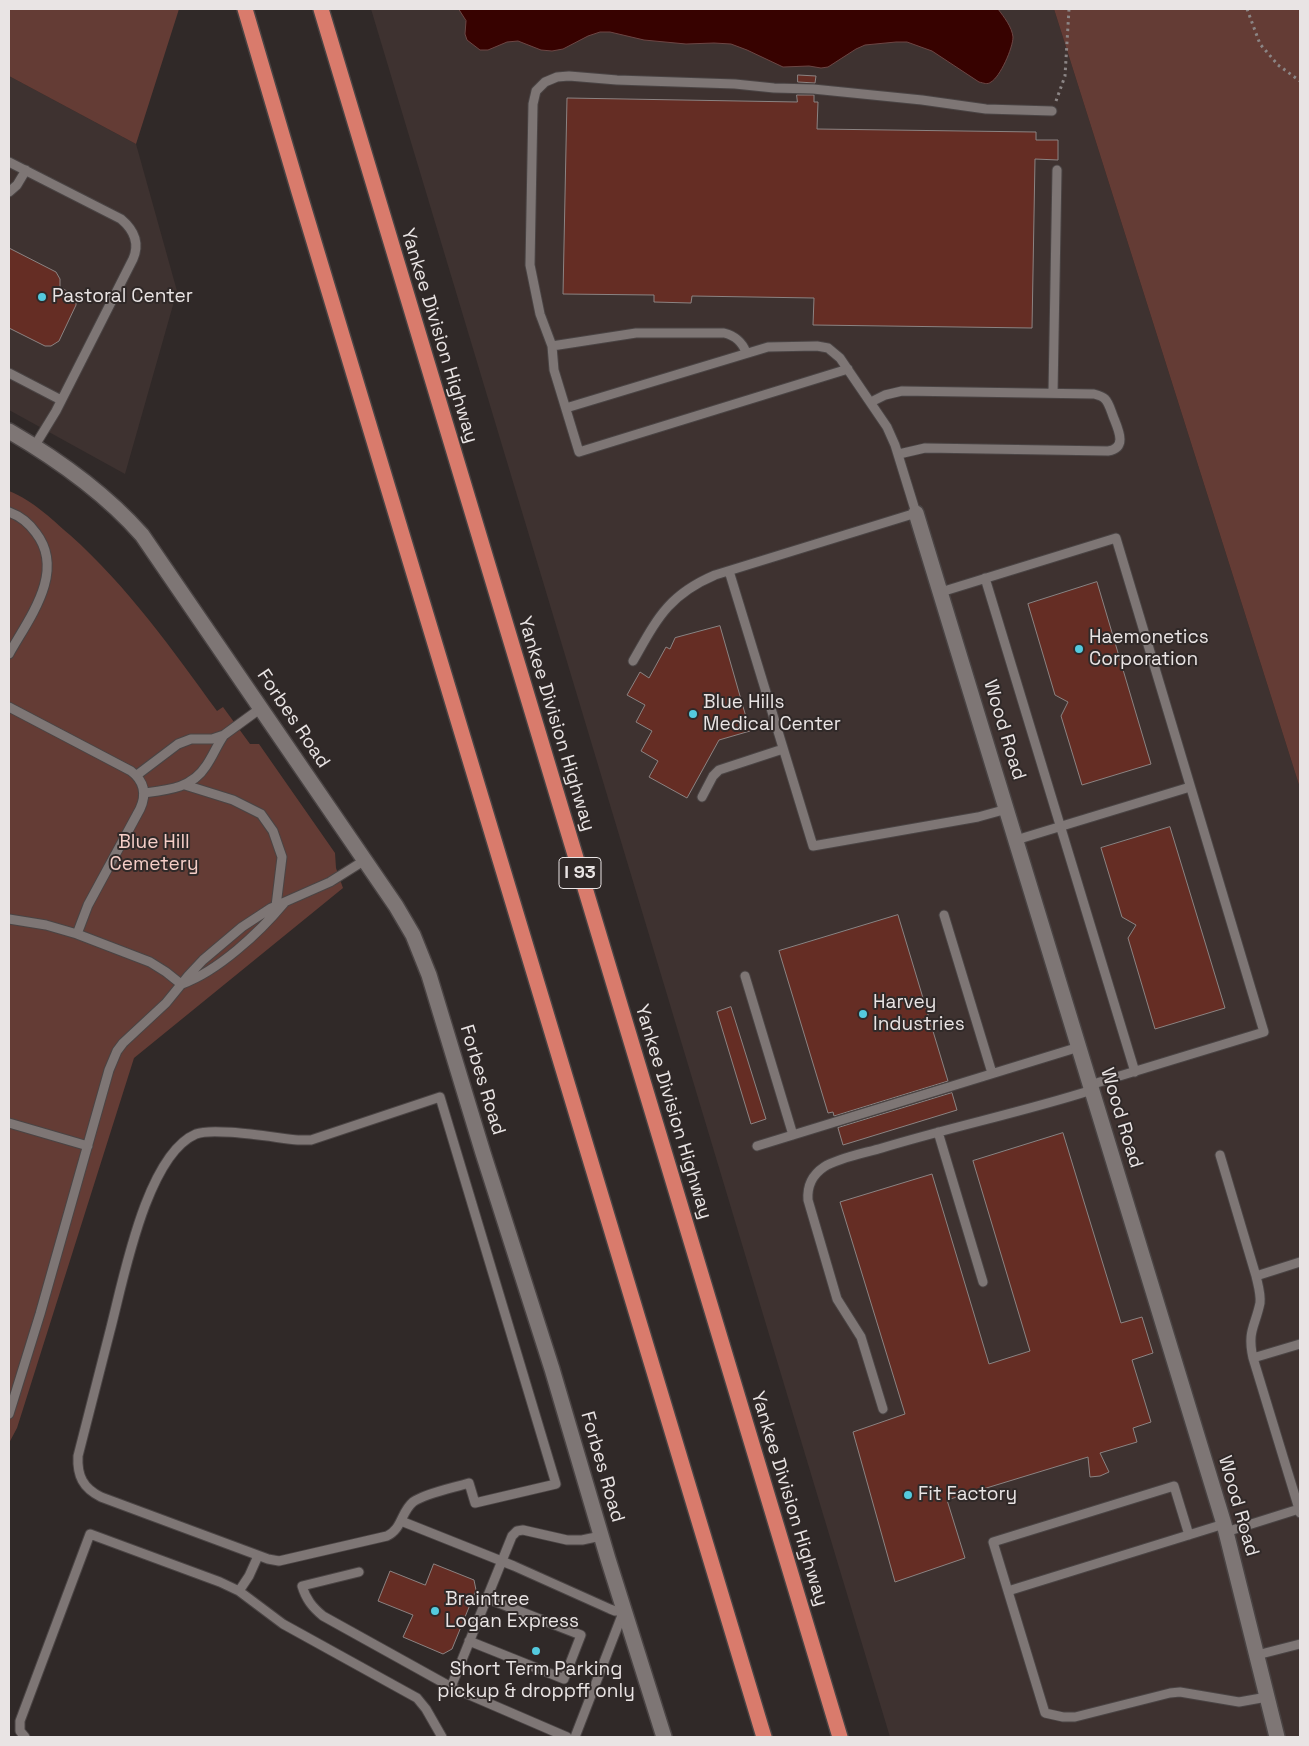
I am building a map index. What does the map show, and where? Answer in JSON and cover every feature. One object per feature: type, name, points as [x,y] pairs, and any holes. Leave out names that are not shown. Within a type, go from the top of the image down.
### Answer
[{"type":"highway","points":[[246,9],[299,192],[764,1737]]},
{"type":"highway","name":"Yankee Division Highway","points":[[321,9],[840,1737]]},
{"type":"street","name":"Forbes Road","points":[[9,432],[34,446],[90,486],[134,526],[149,545],[365,860],[413,935],[429,975],[664,1737]]},
{"type":"street","name":"Wood Road","points":[[916,513],[1225,1528],[1277,1737]]},
{"type":"lane","points":[[848,369],[579,452],[554,370],[552,346],[540,314],[532,276],[530,255],[532,104],[533,97],[540,86],[551,79],[569,76],[617,80],[743,85],[766,88],[813,89],[986,110],[1052,111]]},
{"type":"lane","points":[[9,162],[121,219],[134,234],[137,246],[133,259],[61,400],[34,446]]},
{"type":"lane","points":[[9,192],[18,185],[26,170]]},
{"type":"lane","points":[[1052,393],[1057,170]]},
{"type":"lane","points":[[552,346],[636,333],[724,333],[736,337],[746,352]]},
{"type":"lane","points":[[566,408],[746,352],[774,346],[823,347],[837,354],[887,427],[898,454],[916,513],[729,570],[699,582],[673,600],[659,616],[633,661]]},
{"type":"lane","points":[[9,373],[61,400]]},
{"type":"lane","points":[[871,402],[885,395],[902,391],[1094,394],[1105,399],[1121,437],[1119,446],[1108,451],[925,448],[898,454]]},
{"type":"lane","points":[[9,512],[20,517],[32,527],[43,542],[48,559],[47,578],[40,598],[9,654]]},
{"type":"lane","points":[[882,1409],[861,1337],[837,1299],[808,1200],[808,1187],[815,1176],[829,1165],[1091,1088],[1135,1072],[1264,1032],[1116,538],[941,592]]},
{"type":"lane","points":[[729,570],[813,846],[978,818],[1007,809]]},
{"type":"lane","points":[[985,578],[1135,1072]]},
{"type":"lane","points":[[9,707],[137,775],[143,786],[144,792],[140,809],[88,905],[77,934]]},
{"type":"lane","points":[[137,775],[178,744],[191,739],[212,739],[224,735],[261,708]]},
{"type":"lane","points":[[144,792],[168,790],[185,785],[205,768],[224,735]]},
{"type":"lane","points":[[702,796],[713,776],[719,770],[783,749]]},
{"type":"lane","points":[[181,984],[194,980],[210,971],[260,929],[280,904],[282,856],[273,831],[261,814],[233,800],[185,785]]},
{"type":"lane","points":[[1016,840],[1190,787]]},
{"type":"lane","points":[[9,1414],[35,1330],[109,1070],[117,1051],[130,1036],[163,1007],[203,960],[242,927],[260,914],[330,882],[365,860]]},
{"type":"lane","points":[[944,915],[992,1074]]},
{"type":"lane","points":[[9,919],[46,925],[77,934],[150,962],[181,984]]},
{"type":"lane","points":[[745,976],[793,1135]]},
{"type":"lane","points":[[757,1146],[1079,1047]]},
{"type":"lane","points":[[440,1097],[556,1484],[475,1503],[469,1483],[420,1499],[408,1508],[396,1530],[387,1536],[285,1560],[273,1560],[258,1556],[101,1497],[88,1490],[80,1478],[78,1456],[131,1247],[146,1203],[158,1176],[172,1155],[183,1142],[195,1134],[213,1131],[311,1140],[440,1097]]},
{"type":"lane","points":[[9,1123],[88,1146]]},
{"type":"lane","points":[[938,1132],[983,1282]]},
{"type":"lane","points":[[1008,1591],[1190,1535],[1300,1511],[1253,1358],[1250,1341],[1251,1331],[1260,1302],[1260,1293],[1220,1155]]},
{"type":"lane","points":[[1256,1276],[1300,1262]]},
{"type":"lane","points":[[1253,1358],[1300,1344]]},
{"type":"lane","points":[[1190,1535],[1174,1486],[993,1542],[1045,1713],[1075,1717],[1180,1692],[1240,1702],[1267,1697]]},
{"type":"lane","points":[[401,1521],[501,1560],[615,1611],[624,1610],[575,1737]]},
{"type":"lane","points":[[451,1687],[501,1560],[512,1536],[517,1531],[523,1530],[568,1540],[582,1540],[602,1536]]},
{"type":"lane","points":[[25,1737],[20,1731],[20,1721],[90,1534],[220,1582],[239,1591],[284,1624],[417,1698],[426,1709],[436,1730],[442,1737]]},
{"type":"lane","points":[[239,1591],[249,1576],[258,1556]]},
{"type":"lane","points":[[359,1572],[302,1586],[312,1607],[323,1616],[451,1687],[567,1737]]},
{"type":"lane","points":[[469,1641],[564,1679],[581,1635],[486,1598]]},
{"type":"lane","points":[[1257,1655],[1300,1644]]},
{"type":"path","points":[[1052,111],[1065,76],[1069,9]]},
{"type":"path","points":[[1247,9],[1260,44],[1278,65],[1300,81]]},
{"type":"shaded area","points":[[371,9],[1054,9],[1300,788],[1300,1737],[890,1737]]},
{"type":"shaded area","points":[[459,9],[998,9],[1009,26],[1013,37],[1011,48],[1002,68],[995,79],[987,84],[979,82],[932,51],[907,42],[865,45],[828,67],[821,68],[809,66],[783,67],[731,44],[686,44],[644,40],[610,32],[600,32],[563,49],[552,51],[541,50],[518,41],[507,42],[488,50],[480,50],[467,40],[465,34],[466,21]]},
{"type":"shaded area","points":[[9,76],[136,144],[177,291],[125,474],[9,410]]},
{"type":"green space","points":[[9,9],[179,9],[136,144],[9,76]]},
{"type":"green space","points":[[1054,9],[1300,9],[1300,788]]},
{"type":"green space","name":"Blue Hill Cemetery","points":[[9,491],[41,510],[91,555],[148,619],[217,711],[223,707],[250,744],[259,744],[335,853],[336,868],[343,888],[134,1058],[17,1428],[9,1443]]},
{"type":"building","points":[[798,75],[816,76],[815,83],[798,82]]},
{"type":"building","points":[[797,95],[814,95],[814,102],[818,102],[817,129],[1036,132],[1036,140],[1058,140],[1058,160],[1035,159],[1032,328],[813,325],[814,298],[692,296],[691,303],[654,302],[654,295],[563,294],[567,98],[797,102]]},
{"type":"building","name":"Pastoral Center","points":[[9,248],[56,272],[60,279],[60,287],[76,298],[76,305],[59,341],[51,346],[45,346],[9,328]]},
{"type":"building","name":"Haemonetics Corporation","points":[[1097,582],[1151,764],[1082,785],[1061,716],[1068,702],[1055,695],[1028,604]]},
{"type":"building","name":"Blue Hills Medical Center","points":[[720,626],[750,731],[719,740],[687,798],[649,777],[658,761],[641,751],[652,731],[636,722],[645,705],[627,695],[640,672],[649,678],[666,647],[670,649],[675,638]]},
{"type":"building","points":[[1170,827],[1225,1008],[1155,1029],[1128,938],[1136,925],[1122,917],[1101,848]]},
{"type":"building","name":"Harvey Industries","points":[[898,915],[948,1081],[834,1116],[833,1112],[828,1113],[779,951]]},
{"type":"building","points":[[731,1007],[766,1119],[751,1124],[717,1012]]},
{"type":"building","points":[[952,1093],[957,1110],[843,1145],[838,1128]]},
{"type":"building","points":[[1063,1133],[1121,1323],[1142,1317],[1153,1353],[1132,1360],[1151,1422],[1133,1428],[1137,1442],[1100,1453],[1109,1472],[1100,1476],[1090,1477],[1088,1457],[947,1500],[965,1558],[895,1582],[853,1432],[905,1414],[840,1202],[932,1174],[989,1364],[1030,1351],[973,1161]]},
{"type":"building","name":"Braintree Logan Express","points":[[434,1564],[474,1580],[476,1590],[452,1649],[443,1654],[403,1637],[413,1615],[378,1601],[390,1571],[425,1585]]},
{"type":"place","name":"Pastoral Center","points":[[42,297]]},
{"type":"place","name":"Haemonetics Corporation","points":[[1079,649]]},
{"type":"place","name":"Blue Hills Medical Center","points":[[693,714]]},
{"type":"place","name":"Harvey Industries","points":[[863,1014]]},
{"type":"place","name":"Fit Factory","points":[[908,1495]]},
{"type":"place","name":"Braintree Logan Express","points":[[435,1611]]},
{"type":"place","name":"Short Term Parking pickup & droppff only","points":[[536,1651]]}]
